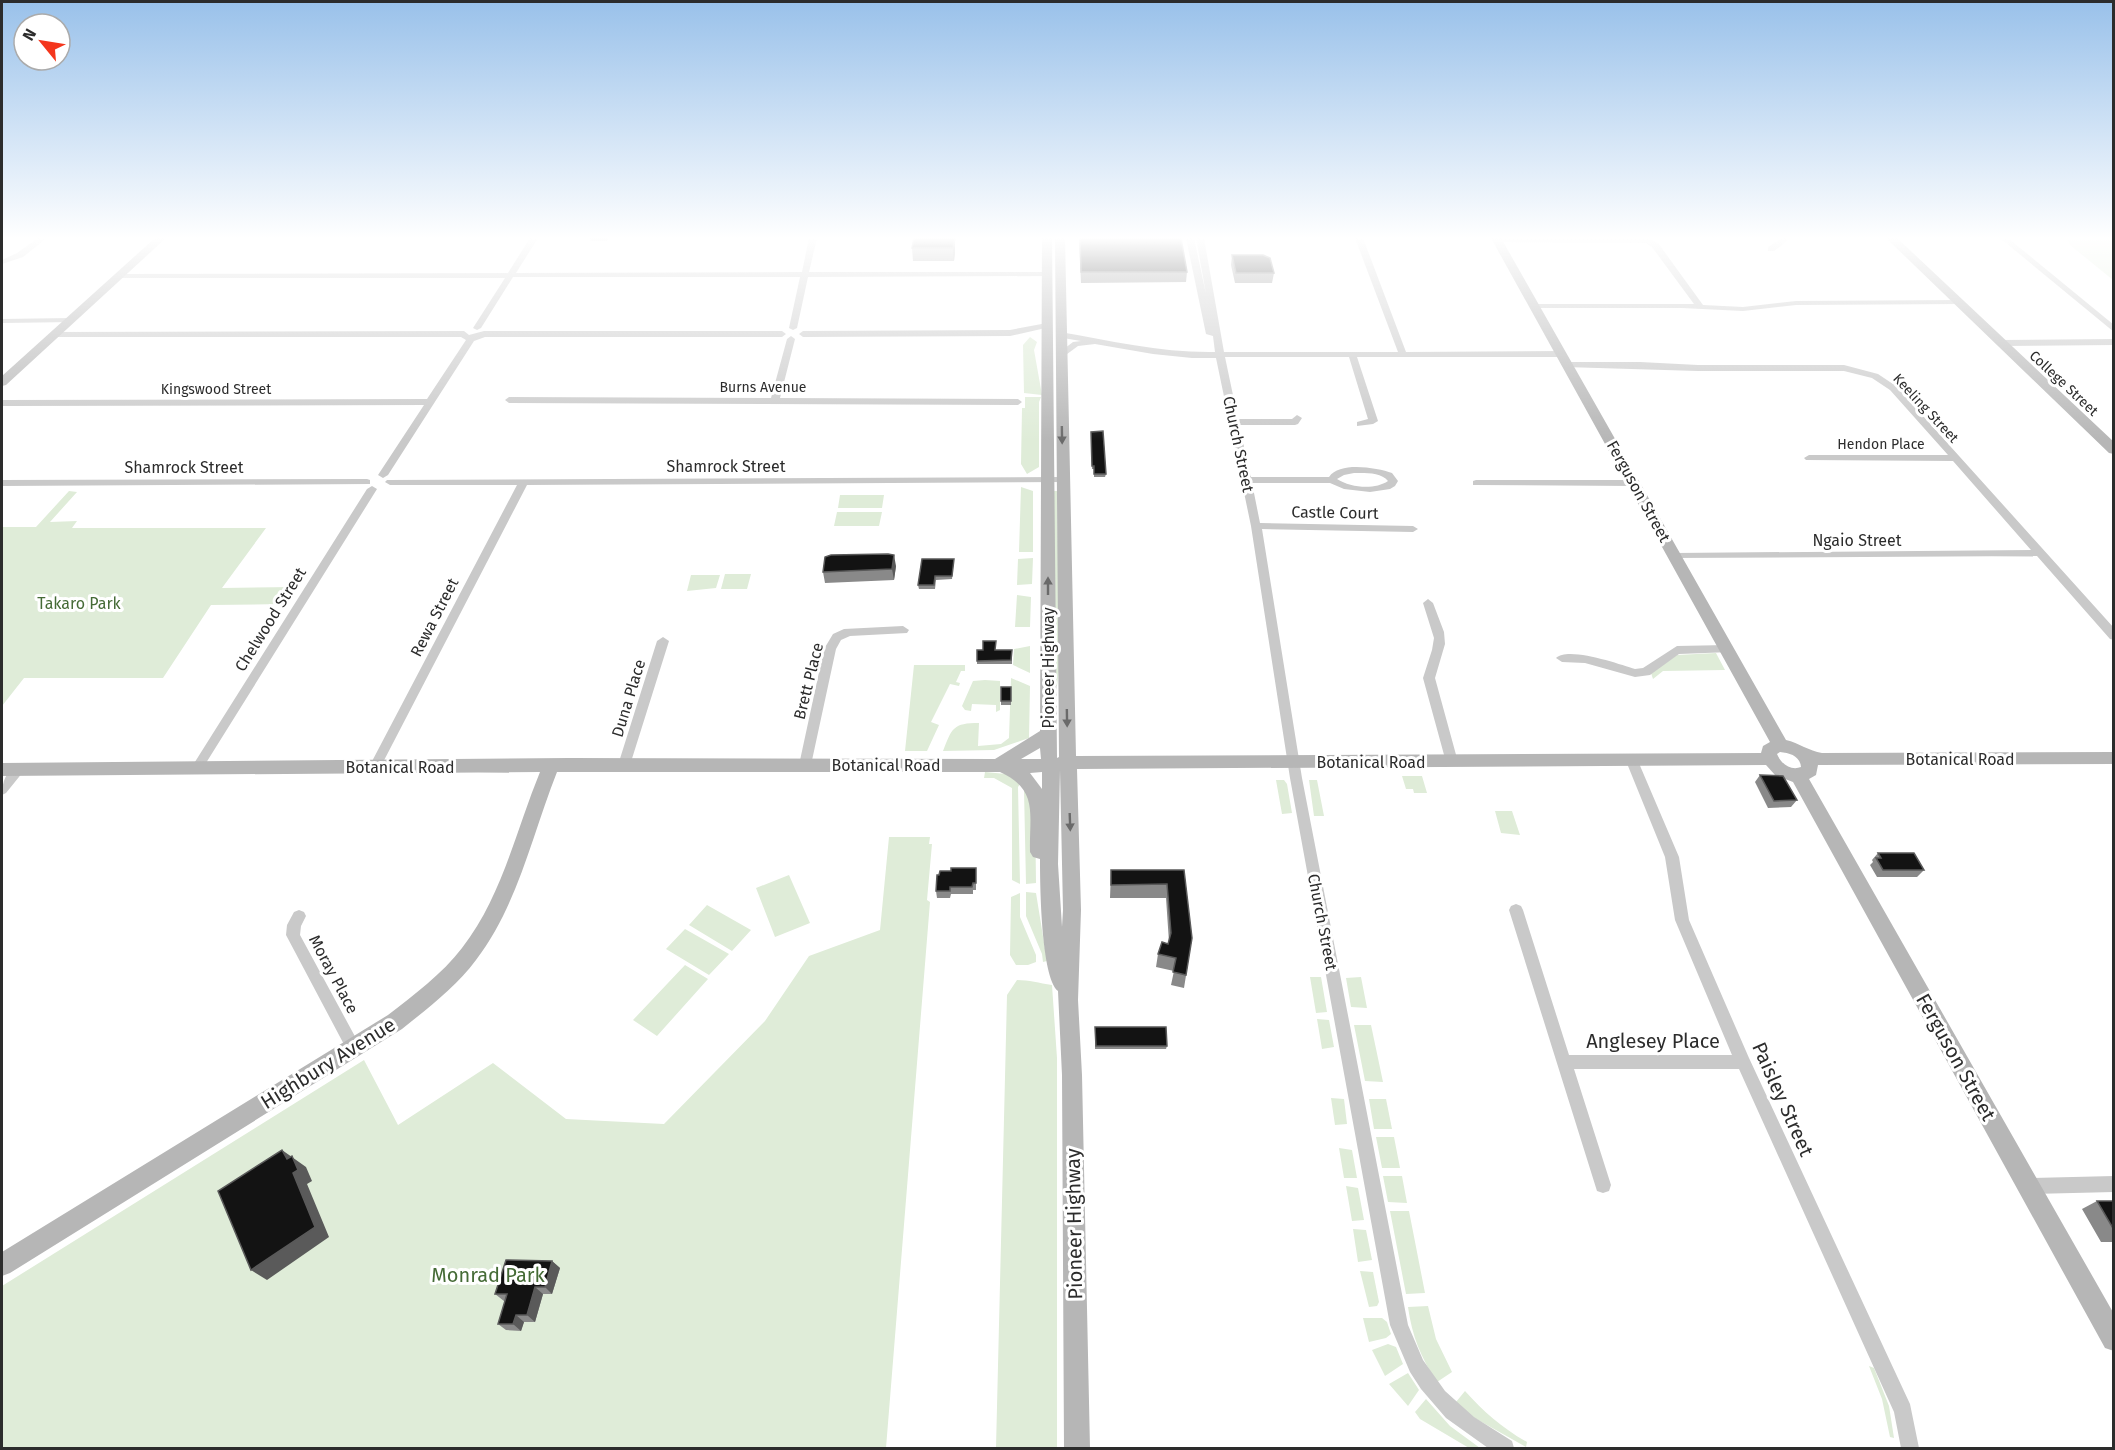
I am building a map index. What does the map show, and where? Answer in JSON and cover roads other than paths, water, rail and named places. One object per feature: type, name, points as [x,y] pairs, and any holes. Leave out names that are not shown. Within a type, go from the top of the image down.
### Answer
[{"type":"main road","points":[[2,382],[86,306]]},
{"type":"main road","points":[[1049,306],[1051,332]]},
{"type":"main road","points":[[1051,332],[1054,329],[1056,306]]},
{"type":"main road","name":"Ferguson Street","points":[[1534,306],[1781,746]]},
{"type":"main road","name":"College Street","points":[[1963,306],[2114,450]]},
{"type":"main road","name":"Pioneer Highway","points":[[1051,332],[1060,355],[1061,409],[1055,480],[1048,733],[1059,764],[1049,889],[1053,941],[1068,1000]]},
{"type":"main road","name":"Pioneer Highway","points":[[1051,332],[1047,375],[1055,480],[1059,764],[1072,910],[1068,1000],[1072,1074],[1077,1449]]},
{"type":"main road","points":[[1048,410],[1061,409]]},
{"type":"main road","points":[[998,766],[1016,752],[1037,743],[1048,733]]},
{"type":"main road","points":[[1781,746],[1798,750],[1802,766],[1781,771],[1770,759],[1769,751],[1781,746]]},
{"type":"main road","name":"Botanical Road","points":[[1802,766],[1822,759],[2114,758]]},
{"type":"main road","name":"Botanical Road","points":[[10,769],[624,765],[998,766],[1092,761],[1452,762],[1770,759]]},
{"type":"main road","name":"Highbury Avenue","points":[[2,1265],[394,1022],[430,994],[476,945],[492,920],[551,766]]},
{"type":"main road","points":[[998,766],[1026,776],[1037,797],[1040,894],[1053,941]]},
{"type":"main road","name":"Ferguson Street","points":[[1802,766],[2114,1339]]},
{"type":"street","points":[[480,331],[494,306]]},
{"type":"street","points":[[793,328],[798,306]]},
{"type":"street","name":"Church Street","points":[[1203,306],[1211,337],[1220,354]]},
{"type":"street","name":"Church Street","points":[[1212,306],[1256,526],[1294,762],[1399,1325],[1406,1345],[1428,1388],[1467,1425],[1505,1449]]},
{"type":"street","points":[[1385,306],[1403,354]]},
{"type":"street","points":[[1534,306],[1755,309],[1778,306]]},
{"type":"street","points":[[2085,306],[2114,330]]},
{"type":"street","points":[[2,321],[70,320]]},
{"type":"street","points":[[782,334],[793,328],[802,331],[803,334]]},
{"type":"street","points":[[54,335],[467,337],[480,331],[782,334],[791,339],[803,334],[1051,332],[1104,344]]},
{"type":"street","points":[[369,485],[382,487],[467,337]]},
{"type":"street","points":[[775,401],[791,339]]},
{"type":"street","points":[[2005,347],[2114,342]]},
{"type":"street","points":[[1060,355],[1076,344],[1104,344]]},
{"type":"street","name":"Keeling Street","points":[[1104,344],[1153,351],[1220,354],[1403,354],[1565,359],[1698,369],[1844,368],[1862,371],[1888,383],[2114,636]]},
{"type":"street","points":[[2005,347],[2114,350]]},
{"type":"street","points":[[1352,354],[1373,421],[1360,424]]},
{"type":"street","name":"Burns Avenue","points":[[509,400],[1018,402]]},
{"type":"street","name":"Kingswood Street","points":[[2,403],[430,402]]},
{"type":"street","points":[[1235,422],[1295,422],[1297,418]]},
{"type":"street","name":"Hendon Place","points":[[1809,458],[1954,458]]},
{"type":"street","points":[[1247,480],[1332,480],[1339,486],[1350,488],[1384,488],[1393,481],[1389,475],[1377,471],[1342,472],[1335,475],[1332,480]]},
{"type":"street","name":"Shamrock Street","points":[[386,478],[523,482],[1055,480]]},
{"type":"street","name":"Rewa Street","points":[[375,767],[523,482]]},
{"type":"street","name":"Shamrock Street","points":[[2,483],[369,485]]},
{"type":"street","points":[[1476,483],[1634,483]]},
{"type":"street","name":"Chelwood Street","points":[[197,768],[369,485]]},
{"type":"street","name":"Castle Court","points":[[1256,526],[1413,529]]},
{"type":"street","name":"Ngaio Street","points":[[1675,556],[2040,554]]},
{"type":"street","points":[[1428,603],[1439,634],[1440,645],[1429,668],[1429,678],[1452,762]]},
{"type":"street","name":"Brett Place","points":[[806,765],[830,649],[837,637],[848,632],[903,630]]},
{"type":"street","name":"Duna Place","points":[[624,765],[663,641]]},
{"type":"street","points":[[1562,658],[1585,659],[1635,673],[1646,672],[1677,650],[1727,649]]},
{"type":"street","name":"Paisley Street","points":[[1632,761],[1672,857],[1682,920],[1743,1062],[1904,1411],[1910,1449]]},
{"type":"street","points":[[2,790],[10,769]]},
{"type":"street","name":"Anglesey Place","points":[[1515,910],[1603,1185]]},
{"type":"street","name":"Moray Place","points":[[298,916],[293,935],[353,1047]]},
{"type":"street","name":"Anglesey Place","points":[[1564,1062],[1743,1062]]},
{"type":"street","points":[[2030,1186],[2114,1184]]},
{"type":"park label","name":"Takaro Park","points":[[79,603]]},
{"type":"park label","name":"Monrad Park","points":[[488,1275]]}]
